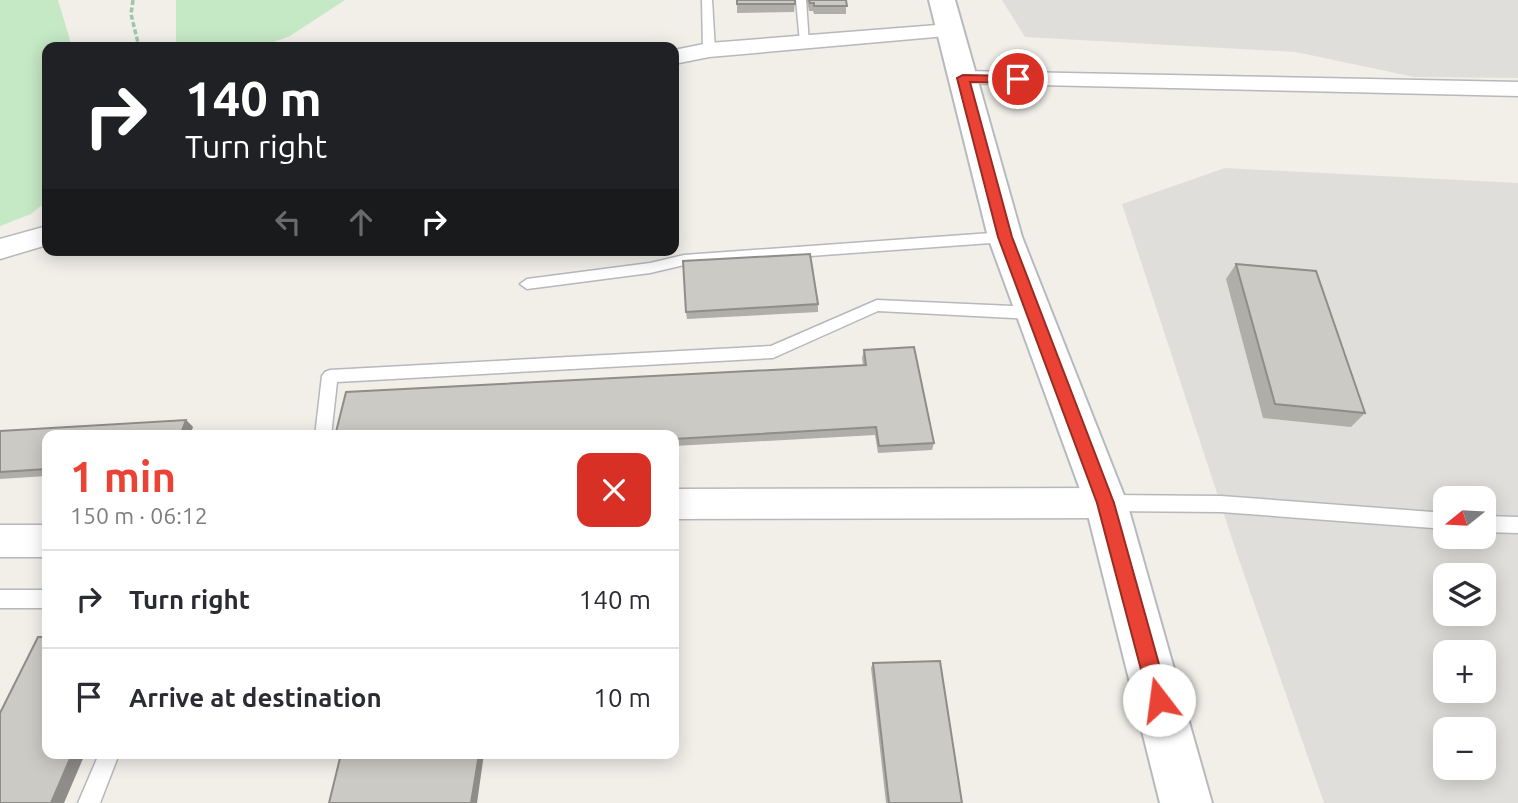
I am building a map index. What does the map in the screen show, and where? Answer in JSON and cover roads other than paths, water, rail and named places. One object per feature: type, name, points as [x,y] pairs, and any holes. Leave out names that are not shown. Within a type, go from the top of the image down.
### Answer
[{"type":"main road","points":[[946,15],[1005,237],[1105,503],[1186,803]]},
{"type":"street","points":[[679,56],[709,50],[805,42],[946,15]]},
{"type":"street","points":[[963,78],[1518,89]]},
{"type":"street","points":[[0,249],[42,237]]},
{"type":"street","points":[[679,504],[1105,503]]},
{"type":"street","points":[[0,541],[42,541]]},
{"type":"lane","points":[[707,0],[709,50]]},
{"type":"lane","points":[[801,0],[805,42]]},
{"type":"lane","points":[[527,284],[650,268],[684,260],[1005,237]]},
{"type":"lane","points":[[324,430],[330,376],[772,352],[877,305],[1035,313]]},
{"type":"lane","points":[[1105,503],[1221,504],[1433,521]]},
{"type":"lane","points":[[1496,524],[1518,525]]},
{"type":"lane","points":[[0,599],[42,599]]},
{"type":"lane","points":[[89,803],[107,759]]}]
